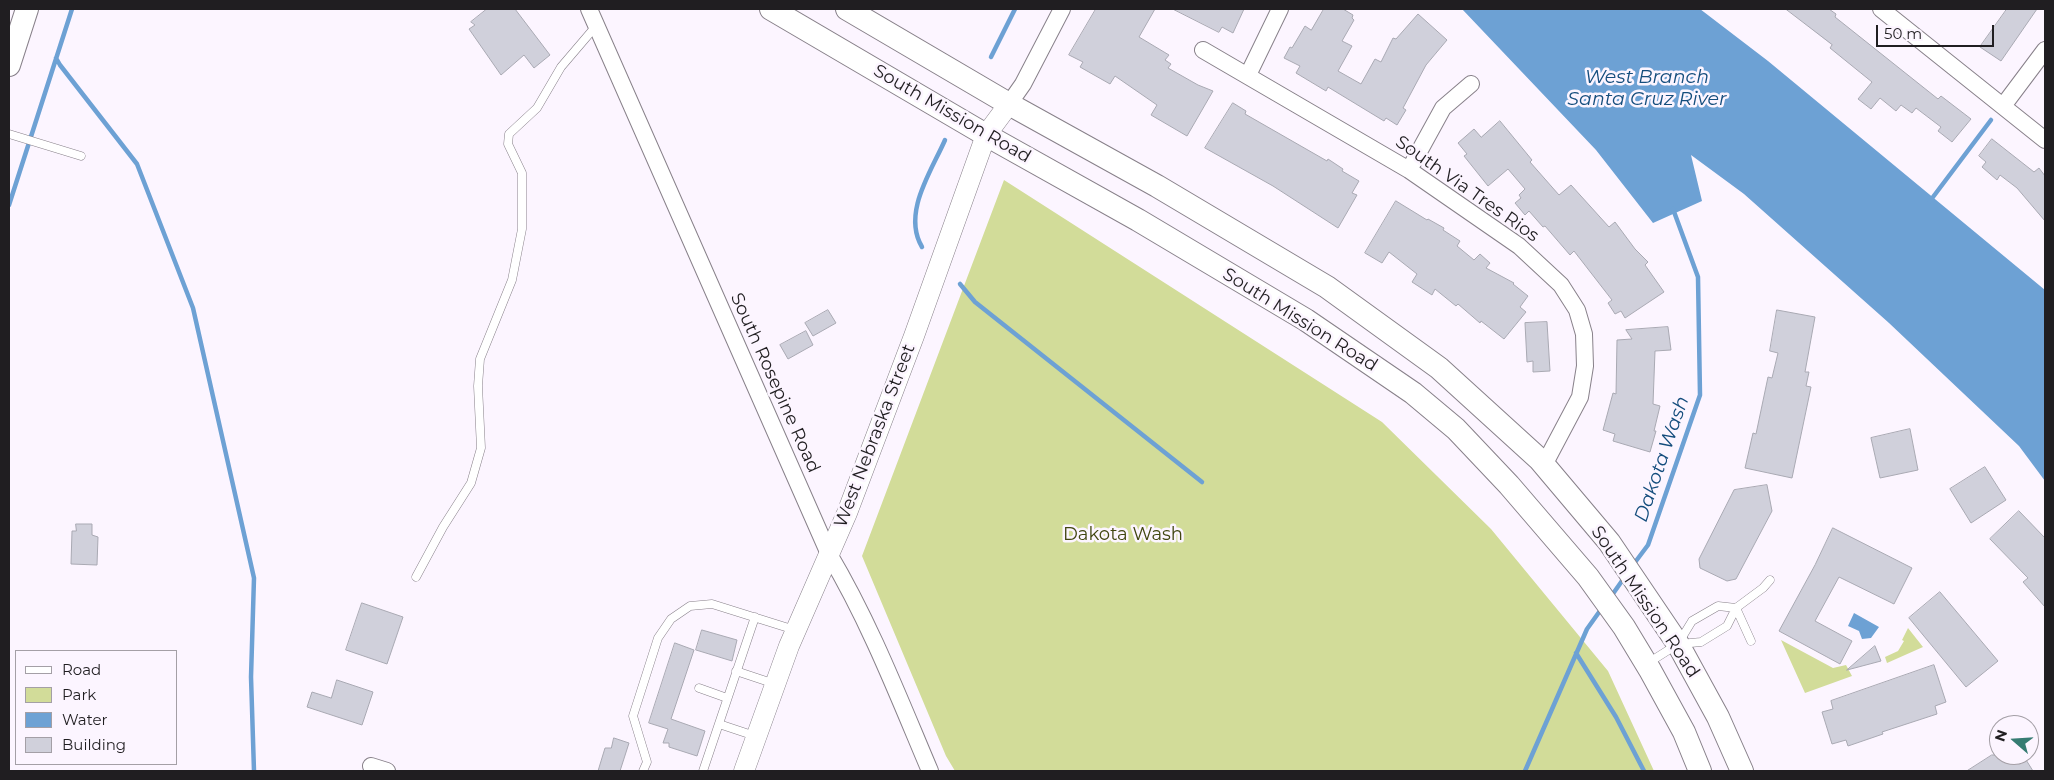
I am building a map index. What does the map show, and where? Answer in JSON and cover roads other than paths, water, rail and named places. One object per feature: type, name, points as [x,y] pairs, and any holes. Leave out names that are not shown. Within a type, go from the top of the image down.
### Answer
[{"type":"main road","points":[[9,65],[27,9]]},
{"type":"main road","name":"South Mission Road","points":[[771,9],[986,135],[1138,220],[1306,320],[1413,393],[1456,429],[1509,485],[1588,577],[1624,627],[1646,664],[1684,732],[1700,771]]},
{"type":"main road","name":"South Mission Road","points":[[847,9],[1009,104],[1157,186],[1319,282],[1439,368],[1544,465],[1610,542],[1678,644],[1718,717],[1742,771]]},
{"type":"main road","points":[[1356,354],[1378,324]]},
{"type":"street","name":"South Rosepine Road","points":[[589,9],[829,554],[843,578],[898,695],[930,771]]},
{"type":"street","points":[[1009,104],[1024,81],[1062,9]]},
{"type":"street","points":[[1248,75],[1280,9]]},
{"type":"street","points":[[1881,9],[2045,140]]},
{"type":"street","name":"South Via Tres Rios","points":[[1203,50],[1409,170],[1519,246],[1561,285],[1577,310],[1584,334],[1585,366],[1580,398],[1544,465]]},
{"type":"street","points":[[2003,106],[2045,50]]},
{"type":"street","points":[[1409,170],[1443,108],[1471,84]]},
{"type":"street","name":"West Nebraska Street","points":[[744,771],[796,630],[847,513],[914,336],[986,135],[1009,104]]},
{"type":"street","points":[[371,766],[387,771]]},
{"type":"lane","points":[[416,577],[443,527],[471,483],[481,448],[478,386],[480,359],[512,280],[522,229],[522,173],[508,144],[509,134],[537,108],[561,68],[596,26]]},
{"type":"lane","points":[[9,134],[81,156]]},
{"type":"lane","points":[[1678,644],[1701,642],[1727,626],[1736,608],[1763,588],[1770,580]]},
{"type":"lane","points":[[643,771],[647,762],[633,716],[658,638],[671,619],[690,606],[712,604],[796,630]]},
{"type":"lane","points":[[1646,664],[1678,644],[1692,621],[1718,606],[1736,608]]},
{"type":"lane","points":[[1736,608],[1750,638]]},
{"type":"lane","points":[[703,771],[754,617]]},
{"type":"lane","points":[[736,672],[775,684]]},
{"type":"lane","points":[[698,688],[727,698]]},
{"type":"lane","points":[[719,724],[756,737]]},
{"type":"water","name":"West Branch Santa Cruz River","points":[[1462,9],[1700,9],[1768,61],[2045,290],[2045,481],[2019,446],[1889,323],[1744,194],[1691,155],[1702,201],[1653,223],[1596,150]]},
{"type":"water","points":[[1854,613],[1879,627],[1871,638],[1862,639],[1859,631],[1848,626]]},
{"type":"waterway","points":[[9,205],[72,9]]},
{"type":"waterway","points":[[991,57],[1015,9]]},
{"type":"waterway","points":[[56,58],[137,164],[193,308],[254,578],[251,677],[254,771]]},
{"type":"waterway","points":[[1930,201],[1991,120]]},
{"type":"waterway","points":[[922,247],[917,234],[915,220],[917,207],[926,179],[945,140]]},
{"type":"waterway","name":"Dakota Wash","points":[[1633,565],[1648,545],[1700,395],[1698,277],[1673,209]]},
{"type":"waterway","points":[[960,284],[975,302],[1202,482]]},
{"type":"waterway","name":"Dakota Wash","points":[[1610,598],[1624,578]]},
{"type":"waterway","name":"Dakota Wash","points":[[1525,771],[1587,629],[1602,608]]},
{"type":"waterway","points":[[1576,653],[1616,717],[1644,771]]}]
